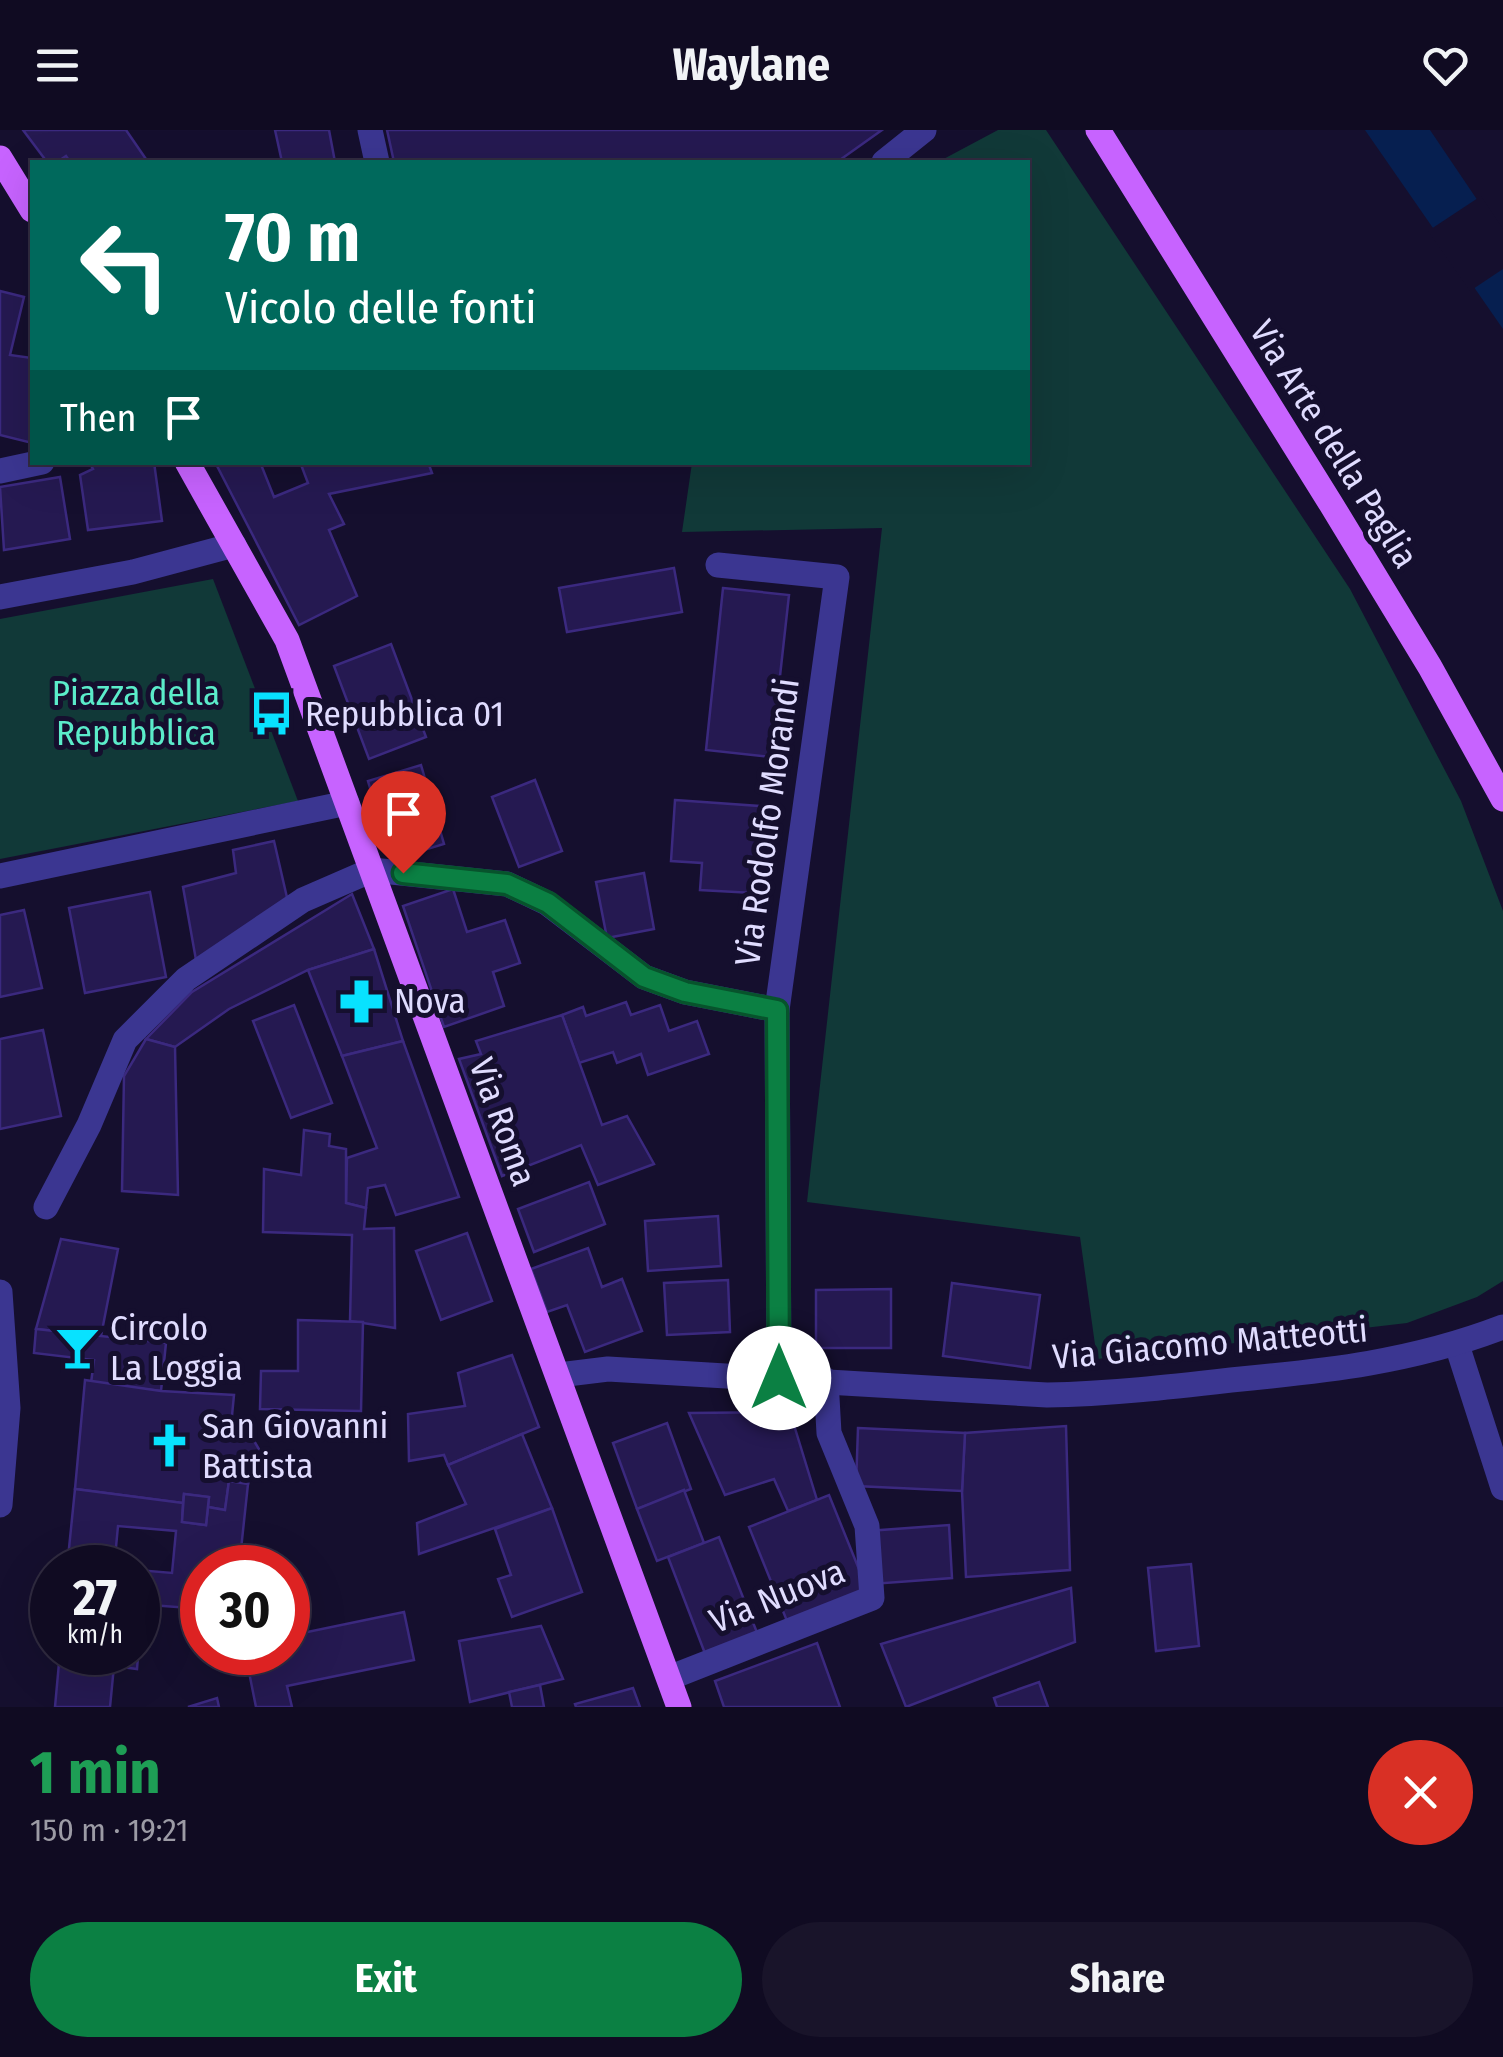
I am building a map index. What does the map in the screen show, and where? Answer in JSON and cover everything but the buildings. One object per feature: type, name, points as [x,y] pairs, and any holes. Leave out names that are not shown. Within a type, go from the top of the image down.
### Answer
[{"type":"main road","name":"Via Arte della Paglia","points":[[1098,130],[1332,504],[1430,667],[1503,799]]},
{"type":"main road","points":[[0,158],[30,207]]},
{"type":"main road","name":"Via Roma","points":[[189,465],[287,640],[679,1707]]},
{"type":"street","points":[[370,130],[377,160]]},
{"type":"street","points":[[886,160],[924,130]]},
{"type":"street","points":[[0,471],[30,465]]},
{"type":"street","points":[[0,597],[133,572],[234,545]]},
{"type":"street","name":"Via Rodolfo Morandi","points":[[718,565],[837,576],[777,1010],[779,1378]]},
{"type":"street","points":[[0,876],[347,803]]},
{"type":"street","points":[[46,1207],[89,1125],[125,1040],[186,979],[303,900],[372,870],[507,884],[548,903],[644,977],[685,992],[777,1010]]},
{"type":"street","points":[[0,1293],[4,1407],[0,1505]]},
{"type":"street","name":"Via Giacomo Matteotti","points":[[560,1375],[608,1368],[1047,1396],[1098,1394],[1350,1368],[1458,1345],[1503,1327]]},
{"type":"street","points":[[1458,1345],[1503,1488]]},
{"type":"street","name":"Via Nuova","points":[[669,1678],[872,1598],[867,1526],[829,1433],[826,1380]]},
{"type":"green space","points":[[998,130],[1046,130],[1350,589],[1461,801],[1503,911],[1503,1281],[1477,1297],[1407,1323],[1097,1359],[1080,1237],[807,1202],[882,528],[682,532],[692,465],[1030,465],[1030,160],[942,160]]},
{"type":"green space","name":"Piazza della Repubblica","points":[[213,579],[298,801],[0,859],[0,619]]},
{"type":"water","points":[[1365,130],[1430,130],[1503,238],[1503,329]]},
{"type":"pier","points":[[1481,196],[1503,229],[1503,269],[1470,291],[1428,231]]},
{"type":"place","name":"Repubblica 01","points":[[272,714]]},
{"type":"place","name":"Nova","points":[[361,1001]]},
{"type":"place","name":"Circolo La Loggia","points":[[77,1348]]},
{"type":"place","name":"San Giovanni Battista","points":[[169,1446]]},
{"type":"route","points":[[403,873],[507,884],[548,903],[644,977],[685,992],[777,1010],[779,1378]]}]
